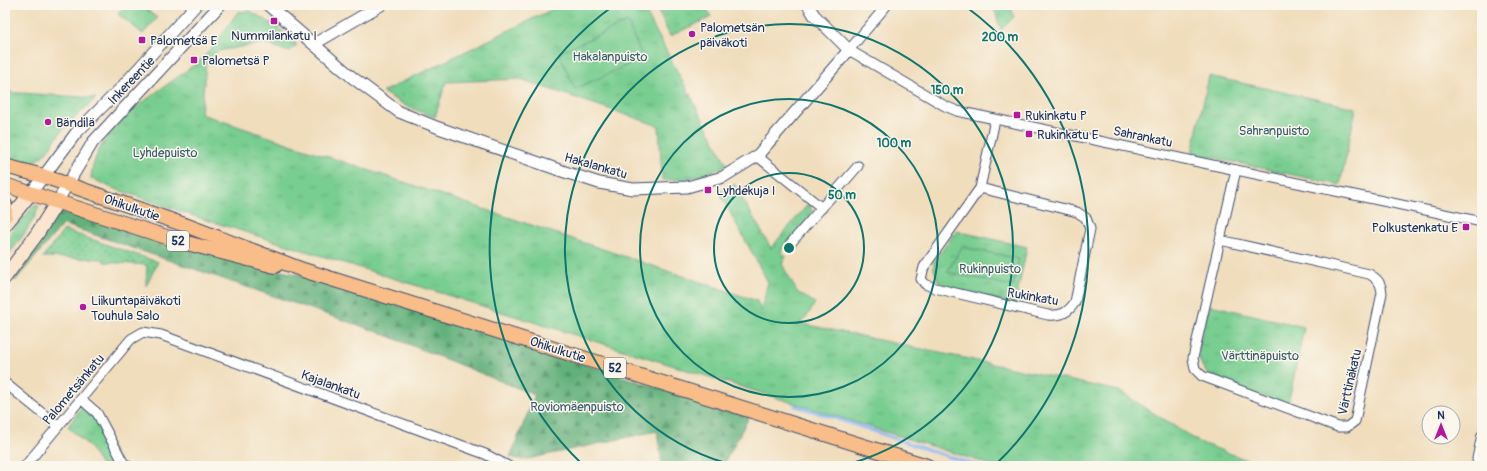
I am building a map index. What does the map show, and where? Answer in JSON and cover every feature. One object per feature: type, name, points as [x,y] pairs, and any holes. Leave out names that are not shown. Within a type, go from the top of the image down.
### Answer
[{"type":"main road","name":"Ohikulkutie","points":[[5,166],[43,176],[185,225],[303,270],[927,466]]},
{"type":"main road","name":"Ohikulkutie","points":[[5,185],[205,249],[269,265],[303,270]]},
{"type":"main road","points":[[5,225],[31,193]]},
{"type":"main road","points":[[5,277],[37,234],[57,202]]},
{"type":"main road","points":[[5,205],[5,215]]},
{"type":"street","name":"Inkereentie","points":[[31,193],[76,133],[120,89],[196,5]]},
{"type":"street","name":"Inkereentie","points":[[57,202],[84,156],[100,133],[220,5]]},
{"type":"street","name":"Hakalankatu","points":[[268,5],[353,78],[399,112],[444,130],[612,186],[633,189],[687,187],[723,177],[757,156],[887,5]]},
{"type":"street","points":[[314,44],[381,5]]},
{"type":"street","name":"Sahrankatu","points":[[808,5],[814,15],[849,50],[944,106],[995,120],[1482,222]]},
{"type":"street","name":"Rukinkatu","points":[[980,188],[1076,212],[1086,218],[1090,229],[1075,302],[1069,310],[1063,314],[1048,315],[935,288],[925,284],[921,279],[924,267],[980,188],[995,120]]},
{"type":"street","points":[[757,156],[822,208]]},
{"type":"street","points":[[790,244],[858,166]]},
{"type":"street","name":"Värttinäkatu","points":[[1220,240],[1369,274],[1377,279],[1381,285],[1382,293],[1355,421],[1352,425],[1347,427],[1338,427],[1308,417],[1202,376],[1195,369],[1193,358],[1236,170]]},
{"type":"street","name":"Palometsänkatu","points":[[25,466],[131,339],[143,332]]},
{"type":"street","name":"Kajalankatu","points":[[143,332],[161,335],[485,454],[508,466]]},
{"type":"street","points":[[5,383],[58,426]]},
{"type":"street","points":[[81,399],[96,413],[123,462],[128,466]]},
{"type":"street","points":[[1478,466],[1476,459],[1482,435]]},
{"type":"green space","points":[[125,5],[141,5],[157,18],[143,34],[118,14]]},
{"type":"green space","name":"Hakalanpuisto","points":[[561,5],[642,5],[727,165],[695,177],[662,180],[659,126],[520,79],[446,82],[435,117],[408,107],[382,92]]},
{"type":"green space","points":[[655,5],[705,5],[711,17],[670,36]]},
{"type":"green space","points":[[993,5],[1010,5],[1014,17],[1001,30]]},
{"type":"green space","name":"Lyhdepuisto","points":[[250,11],[276,26],[297,45],[289,52],[264,43],[218,51],[206,63],[201,114],[757,301],[761,311],[768,282],[719,192],[734,184],[771,248],[809,203],[812,211],[810,217],[781,251],[786,257],[782,264],[797,292],[815,303],[806,318],[799,323],[1119,391],[1199,442],[1263,466],[995,466],[197,217],[110,187],[91,178],[95,159],[105,141],[117,125],[133,110],[200,60],[215,43],[238,12]]},
{"type":"green space","points":[[627,22],[643,58],[575,89],[559,53]]},
{"type":"green space","name":"Sahranpuisto","points":[[1209,76],[1356,108],[1340,185],[1192,153]]},
{"type":"green space","points":[[5,92],[96,98],[64,128],[41,157],[35,161],[18,162],[5,159]]},
{"type":"green space","points":[[35,205],[39,206],[33,220],[5,259],[5,239]]},
{"type":"green space","name":"Roviomäenpuisto","points":[[59,211],[254,266],[307,276],[749,417],[723,466],[662,466],[657,431],[523,460],[510,457],[535,395],[378,332],[63,224],[15,281],[13,279]]},
{"type":"green space","points":[[64,230],[158,262],[146,286],[147,265],[104,262],[104,259],[43,257]]},
{"type":"green space","name":"Rukinpuisto","points":[[956,231],[1027,247],[1015,304],[948,288],[938,281],[934,269],[934,262]]},
{"type":"green space","points":[[962,247],[1019,259],[1013,286],[947,272]]},
{"type":"green space","name":"Värttinäpuisto","points":[[1210,305],[1304,327],[1288,405],[1234,387],[1214,378],[1207,373],[1200,361],[1199,351],[1201,337]]},
{"type":"green space","points":[[82,406],[94,414],[121,466],[101,466],[89,446],[68,427]]},
{"type":"waterway","points":[[795,406],[980,466]]},
{"type":"place","name":"Nummilankatu I","points":[[274,21]]},
{"type":"place","name":"Palometsän päiväkoti","points":[[692,34]]},
{"type":"place","name":"Palometsä E","points":[[142,40]]},
{"type":"place","name":"Palometsä P","points":[[194,60]]},
{"type":"place","name":"Rukinkatu P","points":[[1017,115]]},
{"type":"place","name":"Bändilä","points":[[48,122]]},
{"type":"place","name":"Rukinkatu E","points":[[1029,134]]},
{"type":"place","name":"Lyhdekuja I","points":[[708,190]]},
{"type":"place","name":"Polkustenkatu E","points":[[1466,227]]},
{"type":"place","name":"Liikuntapäiväkoti Touhula Salo","points":[[83,307]]}]
